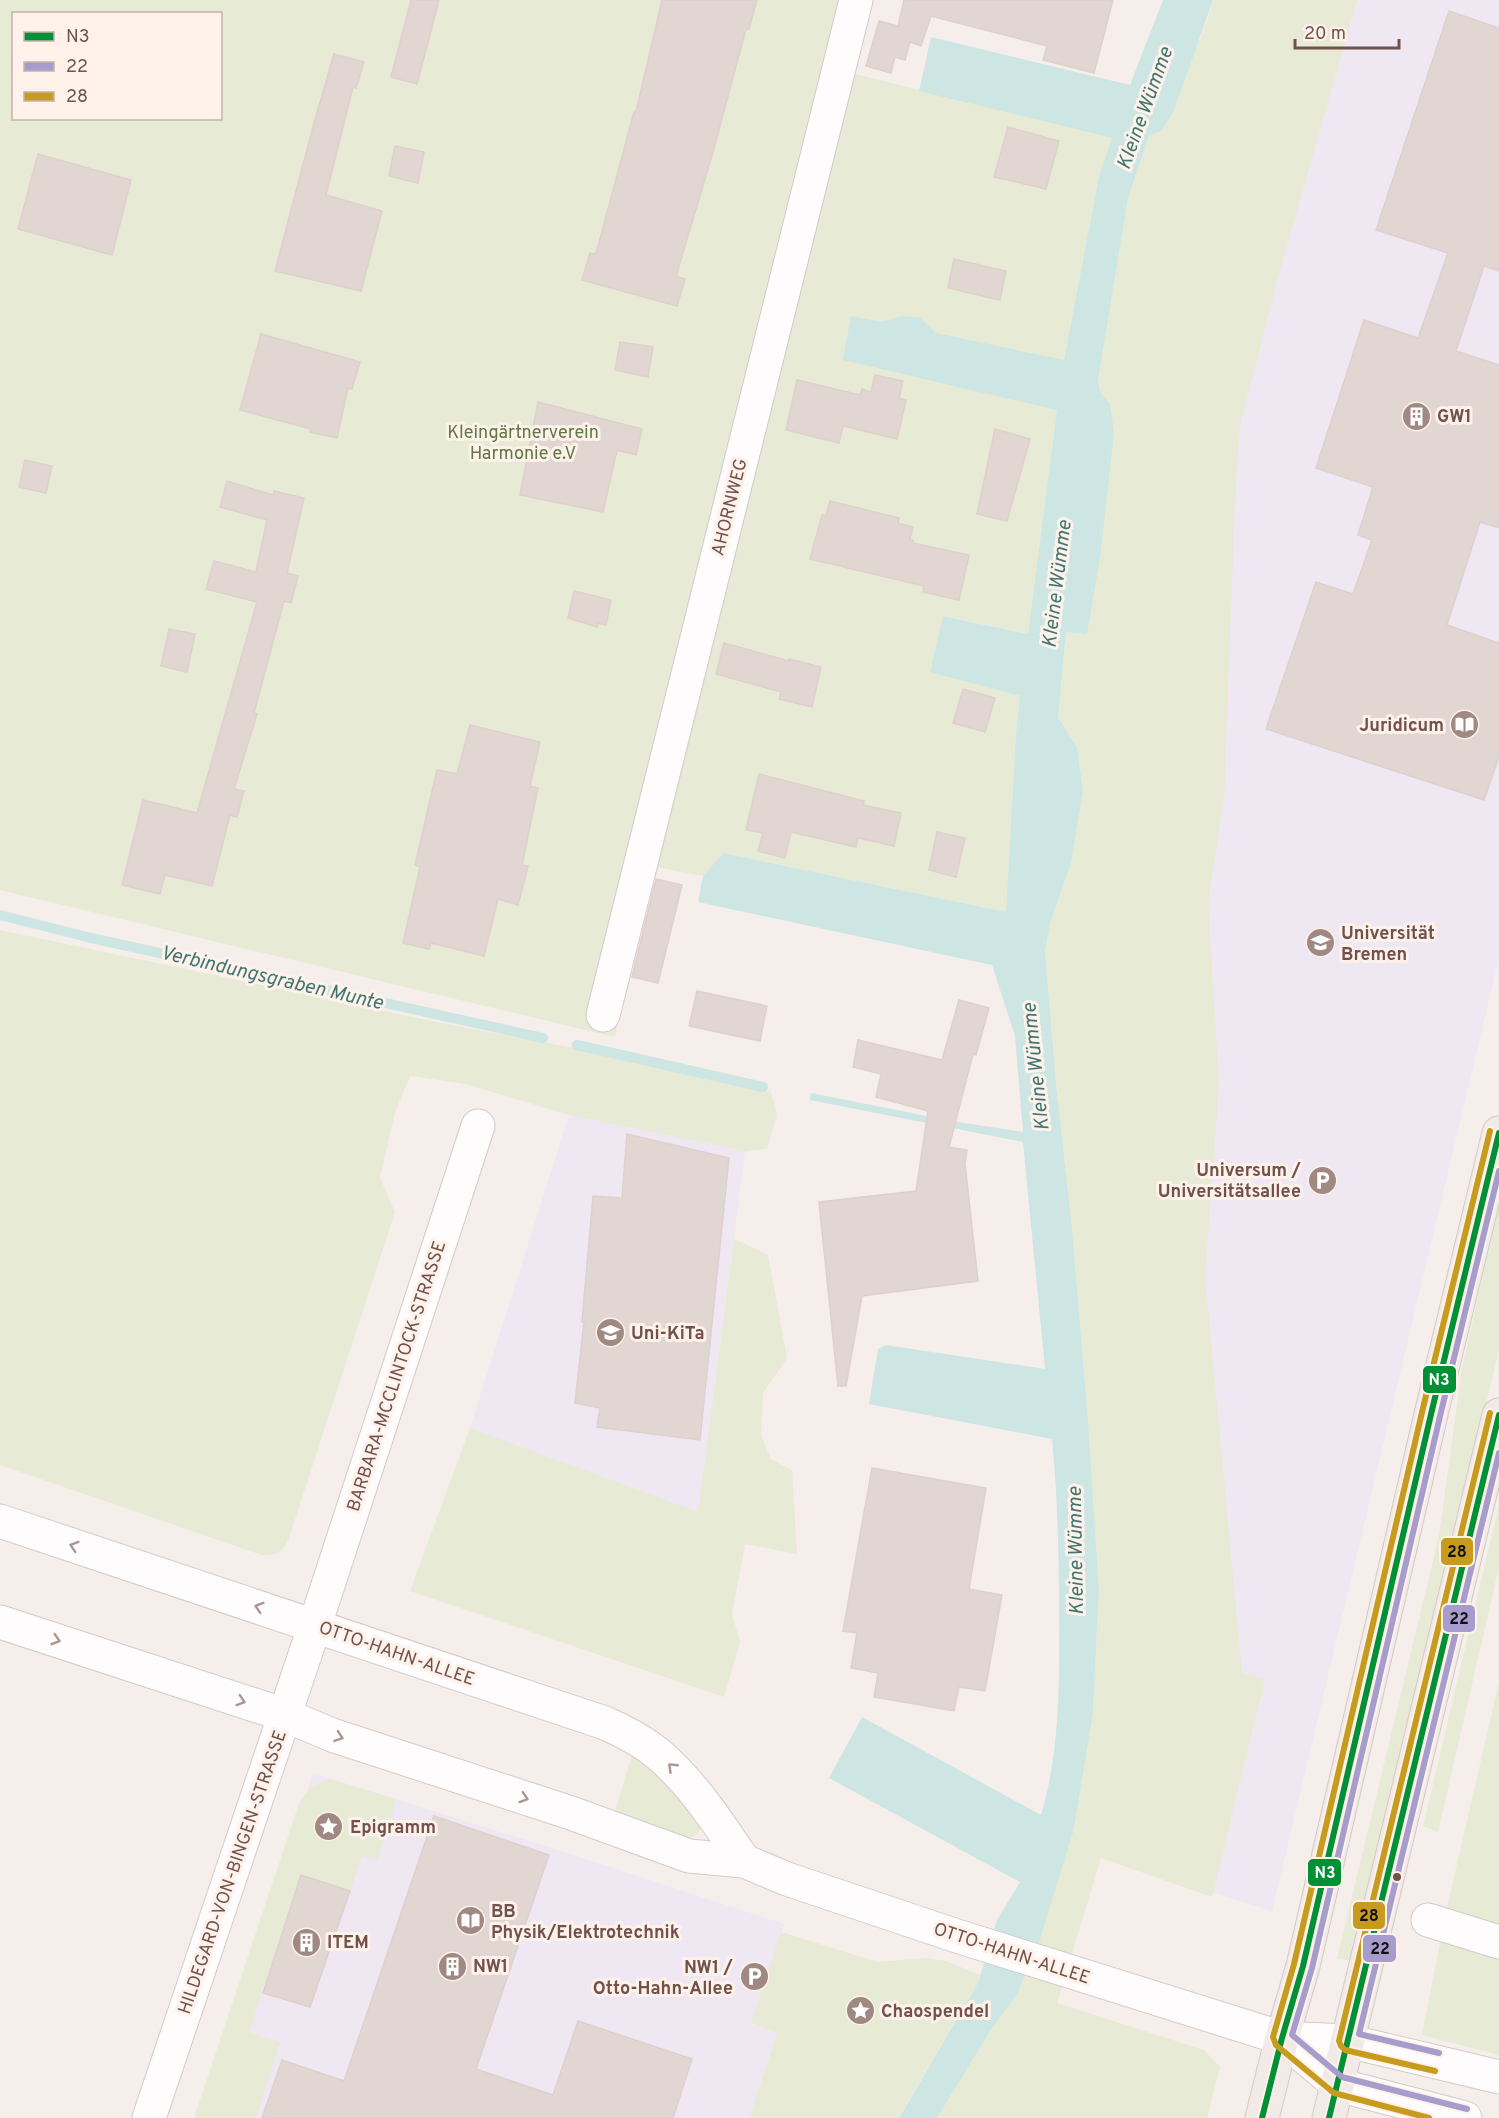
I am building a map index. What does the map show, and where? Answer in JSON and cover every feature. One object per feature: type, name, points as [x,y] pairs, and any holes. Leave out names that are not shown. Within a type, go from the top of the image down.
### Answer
[{"type":"main road","points":[[1262,2118],[1303,1966],[1403,1533],[1499,1133]]},
{"type":"main road","points":[[1329,2118],[1499,1415]]},
{"type":"street","name":"AHORNWEG","points":[[603,1015],[856,0]]},
{"type":"street","name":"BARBARA-MCCLINTOCK-STRASSE","points":[[315,1625],[478,1126]]},
{"type":"street","name":"OTTO-HAHN-ALLEE","points":[[0,1521],[605,1723],[631,1735],[657,1753],[679,1774],[721,1826],[744,1861]]},
{"type":"street","name":"OTTO-HAHN-ALLEE","points":[[0,1622],[285,1715],[332,1735],[571,1813],[689,1856],[744,1861],[787,1880],[957,1936],[1282,2038]]},
{"type":"street","name":"HILDEGARD-VON-BINGEN-STRASSE","points":[[149,2118],[315,1625]]},
{"type":"street","points":[[1428,1920],[1499,1942]]},
{"type":"street","points":[[1282,2038],[1348,2041],[1499,2077]]},
{"type":"street","points":[[1282,2038],[1338,2085],[1465,2118]]},
{"type":"shaded area","name":"Universität Bremen","points":[[1295,0],[1499,0],[1499,958],[1272,1911],[1140,1870],[1149,1117]]},
{"type":"shaded area","name":"Uni-KiTa","points":[[569,1115],[745,1151],[698,1513],[470,1428]]},
{"type":"shaded area","points":[[313,1773],[784,1924],[751,2024],[777,2032],[749,2118],[204,2118]]},
{"type":"green space","name":"Kleingärtnerverein Harmonie e.V","points":[[0,0],[846,0],[828,69],[1112,138],[1099,176],[1064,360],[1028,634],[944,616],[930,672],[1020,696],[1006,912],[723,853],[703,876],[651,866],[615,1037],[0,890]]},
{"type":"green space","points":[[1213,0],[1357,0],[1282,263],[1240,424],[1224,798],[1208,902],[1219,1084],[1205,1276],[1242,1673],[1265,1678],[1212,1897],[1101,1858],[1057,2003],[1204,2050],[1220,2067],[1207,2118],[937,2118],[991,2030],[1017,1994],[1093,1712],[1099,1590],[1072,1228],[1045,952],[1050,923],[1071,863],[1083,791],[1077,747],[1058,717],[1066,631],[1110,404],[1100,392],[1098,380],[1128,198],[1149,136],[1162,130],[1207,21]]},
{"type":"green space","points":[[0,930],[446,1024],[580,1049],[771,1092],[777,1115],[767,1149],[745,1151],[569,1115],[466,1084],[410,1076],[395,1112],[380,1178],[395,1212],[289,1538],[279,1552],[262,1555],[0,1465]]},
{"type":"green space","points":[[1499,1204],[1499,1350],[1353,1961],[1337,1959],[1439,1536],[1462,1369]]},
{"type":"green space","points":[[734,1239],[768,1255],[787,1358],[763,1393],[761,1436],[771,1459],[792,1470],[797,1554],[745,1544],[732,1614],[740,1642],[724,1697],[410,1591],[470,1428],[698,1512]]},
{"type":"green space","points":[[1499,1505],[1499,1567],[1438,1832],[1423,1826]]},
{"type":"green space","points":[[1499,1682],[1499,2055],[1422,2035],[1446,1912]]},
{"type":"green space","points":[[633,1752],[668,1779],[701,1827],[697,1835],[687,1839],[614,1815]]},
{"type":"green space","points":[[331,1780],[396,1799],[378,1860],[362,1856],[350,1891],[301,1875],[249,2032],[280,2042],[256,2118],[194,2118],[300,1801],[313,1787]]},
{"type":"green space","points":[[781,1932],[878,1962],[927,1958],[946,1961],[980,1975],[978,1983],[898,2118],[749,2118],[777,2033],[751,2023]]},
{"type":"water","name":"Kleine Wümme","points":[[1163,0],[1213,0],[1174,110],[1162,130],[1149,136],[1128,198],[1098,380],[1100,392],[1110,404],[1114,433],[1100,557],[1087,634],[1066,632],[1058,717],[1077,747],[1083,791],[1071,863],[1050,923],[1045,952],[1072,1228],[1099,1590],[1093,1712],[1073,1832],[1040,1939],[1017,1994],[991,2030],[937,2118],[899,2118],[978,1983],[997,1920],[1020,1882],[829,1778],[862,1717],[1041,1815],[1052,1769],[1058,1694],[1057,1507],[1052,1439],[869,1404],[878,1349],[886,1345],[1045,1369],[1023,1142],[810,1100],[811,1093],[952,1121],[1023,1132],[1015,1036],[992,965],[698,902],[703,876],[723,853],[1006,912],[1020,696],[930,672],[943,616],[1028,634],[1057,410],[843,360],[851,316],[882,322],[901,316],[920,318],[936,333],[1064,360],[1099,176],[1112,138],[919,91],[931,37],[1130,85]]},
{"type":"building","points":[[411,0],[439,0],[417,84],[391,77]]},
{"type":"building","points":[[662,0],[757,0],[749,29],[746,29],[676,276],[685,279],[677,306],[582,280],[590,253],[596,254],[634,112],[636,112]]},
{"type":"building","points":[[904,0],[1113,0],[1094,73],[1043,60],[1047,46],[931,16],[921,46],[910,42],[905,60],[895,57],[891,73],[866,66],[879,21],[898,26]]},
{"type":"building","name":"GW1","points":[[1449,11],[1499,28],[1499,271],[1484,266],[1456,351],[1499,365],[1499,528],[1480,522],[1447,625],[1499,643],[1499,757],[1484,800],[1266,729],[1316,582],[1353,594],[1372,540],[1358,535],[1373,487],[1316,468],[1364,320],[1418,338],[1448,253],[1376,230]]},
{"type":"building","points":[[334,54],[364,62],[356,88],[353,87],[326,195],[382,211],[361,291],[275,271]]},
{"type":"building","points":[[1008,127],[1059,141],[1046,189],[994,177]]},
{"type":"building","points":[[395,146],[424,152],[418,183],[389,176]]},
{"type":"building","points":[[38,154],[131,180],[112,255],[18,229]]},
{"type":"building","points":[[954,259],[1006,271],[1000,300],[948,288]]},
{"type":"building","points":[[261,334],[360,362],[352,389],[348,388],[337,438],[240,410]]},
{"type":"building","points":[[620,342],[653,347],[648,377],[615,370]]},
{"type":"building","points":[[875,375],[903,381],[899,398],[906,400],[897,439],[843,426],[839,443],[786,430],[797,380],[860,395],[862,389],[871,392]]},
{"type":"building","points":[[538,402],[642,429],[636,455],[617,450],[603,512],[520,495]]},
{"type":"building","points":[[995,429],[1030,439],[1007,521],[977,514]]},
{"type":"building","points":[[25,460],[52,466],[46,493],[19,487]]},
{"type":"building","points":[[227,481],[273,495],[274,491],[304,498],[287,573],[298,576],[291,603],[284,601],[254,713],[257,714],[234,789],[244,791],[237,817],[230,815],[212,886],[165,875],[160,894],[122,885],[143,800],[197,813],[257,602],[206,589],[214,561],[256,572],[267,520],[220,507]]},
{"type":"building","points":[[830,501],[899,518],[898,523],[913,527],[910,539],[913,543],[969,555],[959,600],[923,592],[924,586],[810,559],[822,515],[826,516]]},
{"type":"building","points":[[574,591],[611,600],[606,625],[597,623],[597,627],[568,618]]},
{"type":"building","points":[[169,629],[195,634],[187,672],[161,666]]},
{"type":"building","points":[[724,643],[789,661],[789,659],[821,667],[812,707],[779,699],[781,692],[716,674]]},
{"type":"building","points":[[963,689],[995,698],[985,732],[953,723]]},
{"type":"building","points":[[470,725],[540,742],[530,786],[538,788],[522,865],[528,866],[518,905],[498,899],[484,956],[431,943],[429,949],[403,943],[420,867],[415,865],[437,770],[457,774]]},
{"type":"building","points":[[759,774],[864,801],[863,805],[901,813],[894,846],[858,838],[856,847],[791,832],[785,858],[758,851],[763,833],[746,830]]},
{"type":"building","points":[[937,832],[965,838],[956,877],[929,870]]},
{"type":"building","points":[[656,879],[682,885],[658,983],[632,977]]},
{"type":"building","points":[[697,991],[767,1006],[760,1041],[689,1026]]},
{"type":"building","points":[[959,1000],[989,1008],[976,1055],[973,1054],[949,1147],[967,1150],[965,1164],[978,1281],[862,1296],[846,1386],[838,1386],[819,1202],[916,1191],[928,1111],[876,1097],[881,1074],[853,1067],[858,1040],[942,1060]]},
{"type":"building","points":[[627,1134],[729,1158],[700,1440],[597,1427],[600,1408],[575,1403],[584,1322],[582,1322],[593,1196],[622,1198]]},
{"type":"building","points":[[872,1468],[986,1488],[969,1589],[1002,1595],[985,1691],[959,1687],[954,1711],[874,1697],[878,1673],[851,1668],[857,1633],[843,1631]]},
{"type":"building","name":"NW1","points":[[434,1816],[549,1855],[476,2069],[553,2095],[578,2021],[692,2059],[673,2118],[262,2118],[282,2060],[344,2081]]},
{"type":"building","name":"ITEM","points":[[301,1875],[350,1891],[310,2007],[263,1993]]},
{"type":"waterway","name":"Verbindungsgraben Munte","points":[[0,915],[87,937],[543,1038]]},
{"type":"waterway","name":"Verbindungsgraben Munte","points":[[577,1045],[763,1087]]},
{"type":"transit line","name":"28","points":[[1429,2118],[1334,2093],[1276,2045],[1273,2037],[1294,1964],[1490,1131]]},
{"type":"transit line","name":"N3","points":[[1262,2118],[1303,1966],[1499,1133]]},
{"type":"transit line","name":"22","points":[[1467,2109],[1342,2077],[1292,2035],[1312,1968],[1499,1171]]},
{"type":"transit line","name":"28","points":[[1435,2071],[1345,2050],[1339,2041],[1490,1413]]},
{"type":"transit line","name":"N3","points":[[1329,2118],[1499,1415]]},
{"type":"transit line","name":"22","points":[[1439,2053],[1359,2034],[1499,1453]]},
{"type":"place","name":"GW1","points":[[1416,416]]},
{"type":"place","name":"Juridicum","points":[[1465,725]]},
{"type":"place","name":"Universität Bremen","points":[[1320,943]]},
{"type":"place","name":"Universum / Universitätsallee","points":[[1322,1180]]},
{"type":"place","name":"Uni-KiTa","points":[[610,1333]]},
{"type":"place","name":"Epigramm","points":[[329,1827]]},
{"type":"place","name":"BB Physik/Elektrotechnik","points":[[470,1921]]},
{"type":"place","name":"ITEM","points":[[306,1942]]},
{"type":"place","name":"NW1","points":[[452,1966]]},
{"type":"place","name":"NW1 / Otto-Hahn-Allee","points":[[754,1977]]},
{"type":"place","name":"Chaospendel","points":[[860,2011]]}]
